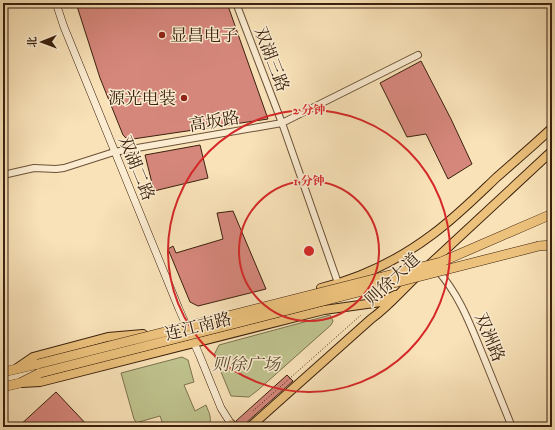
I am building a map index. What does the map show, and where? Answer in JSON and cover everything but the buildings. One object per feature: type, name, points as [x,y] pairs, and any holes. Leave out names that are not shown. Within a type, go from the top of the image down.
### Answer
[{"type":"highway","points":[[20,383],[39,369],[441,262],[552,214]]},
{"type":"highway","points":[[16,369],[39,369],[532,248],[552,245]]},
{"type":"highway","name":"连江南路","points":[[3,372],[16,369]]},
{"type":"highway","name":"连江南路","points":[[3,387],[20,383]]},
{"type":"main road","name":"双湖二路","points":[[56,3],[64,27],[114,152],[221,408],[231,426]]},
{"type":"main road","name":"则徐大道","points":[[338,283],[388,262],[433,235],[456,216],[552,128]]},
{"type":"main road","name":"则徐大道","points":[[250,427],[371,319],[386,308],[399,293],[552,151]]},
{"type":"main road","name":"连江南路","points":[[16,369],[33,357],[108,337],[138,335],[338,283]]},
{"type":"main road","name":"连江南路","points":[[20,383],[40,382],[324,310],[380,302],[399,293]]},
{"type":"street","name":"双湖三路","points":[[236,3],[282,124],[338,283]]},
{"type":"street","name":"高坂路","points":[[3,175],[34,168],[64,168],[114,152],[282,124],[418,56]]},
{"type":"street","name":"双洲路","points":[[431,264],[444,278],[458,299],[472,327],[512,427]]},
{"type":"path","points":[[253,411],[361,315]]},
{"type":"green space","name":"则徐广场","points":[[330,315],[333,321],[331,325],[258,390],[249,397],[231,396],[214,355],[219,345]]},
{"type":"green space","points":[[182,357],[188,360],[194,382],[184,385],[195,411],[206,405],[210,419],[208,427],[164,427],[160,416],[139,422],[141,427],[139,427],[134,419],[121,373]]},
{"type":"place","name":"显昌电子","points":[[162,35]]},
{"type":"place","name":"源光电装","points":[[184,98]]}]
